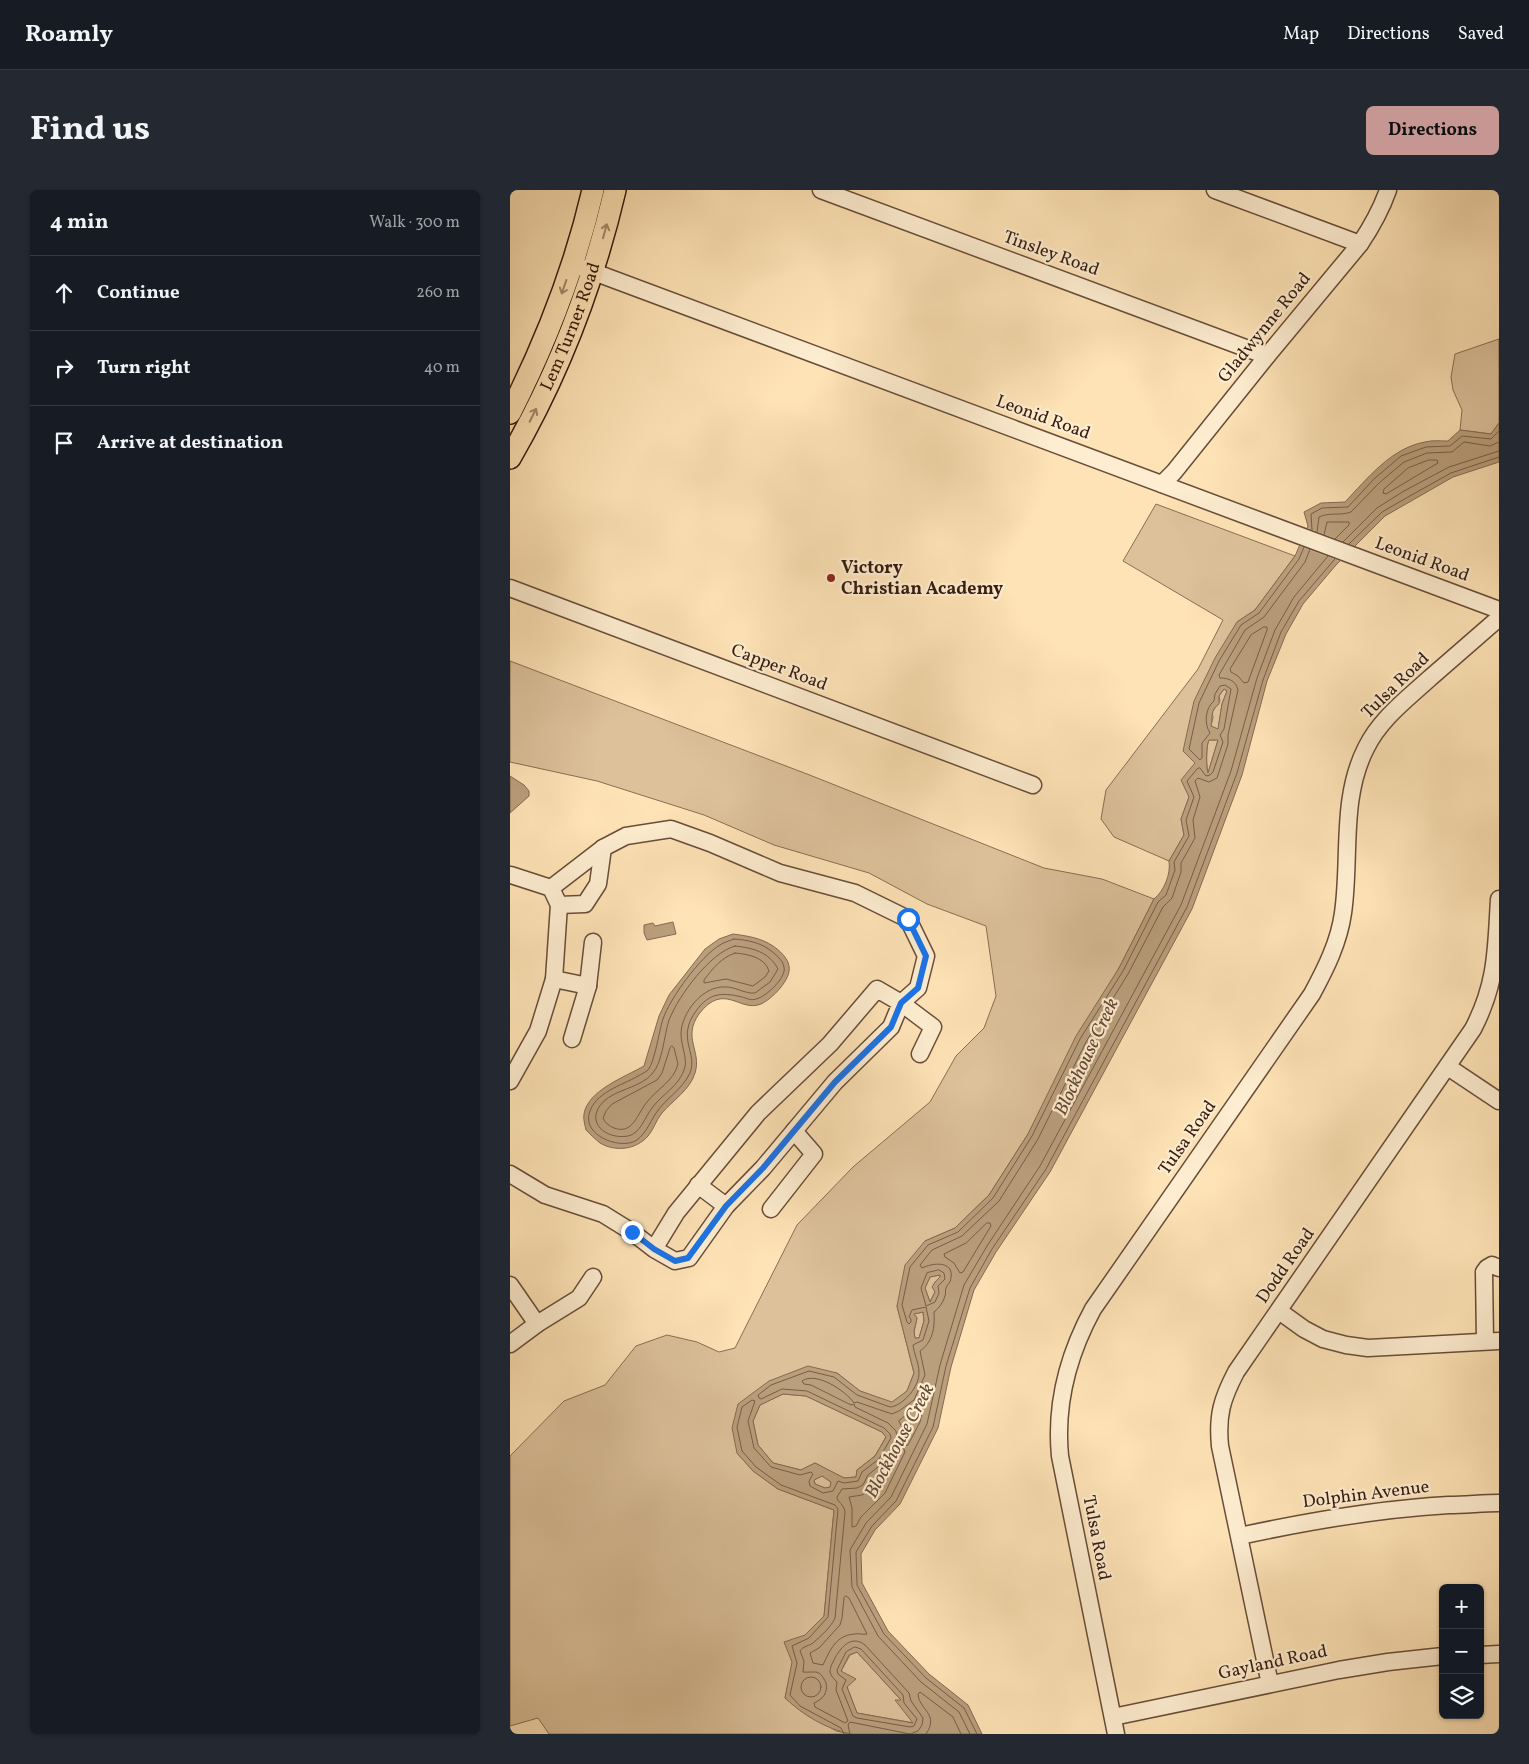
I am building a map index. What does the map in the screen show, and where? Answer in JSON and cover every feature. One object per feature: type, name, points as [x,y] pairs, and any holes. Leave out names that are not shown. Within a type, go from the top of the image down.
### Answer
[{"type":"main road","name":"Lem Turner Road","points":[[510,413],[544,340],[572,264],[593,190]]},
{"type":"main road","name":"Lem Turner Road","points":[[510,458],[541,400],[563,351],[593,272],[615,190]]},
{"type":"street","name":"Tinsley Road","points":[[821,190],[1266,356]]},
{"type":"street","points":[[1215,190],[1360,244]]},
{"type":"street","name":"Gladwynne Road","points":[[1162,484],[1174,472],[1266,356],[1360,244],[1372,226],[1388,190]]},
{"type":"street","name":"Leonid Road","points":[[572,264],[1499,610]]},
{"type":"street","name":"Capper Road","points":[[510,588],[1033,785]]},
{"type":"street","name":"Tulsa Road","points":[[1116,1734],[1060,1456],[1058,1420],[1062,1392],[1071,1359],[1084,1326],[1094,1310],[1306,1002],[1324,972],[1340,931],[1344,911],[1351,794],[1360,760],[1367,746],[1376,731],[1399,706],[1499,618]]},
{"type":"street","points":[[510,1174],[545,1195],[603,1214],[675,1261],[688,1258],[726,1206],[763,1168],[835,1082],[891,1027],[901,1003],[918,988],[926,956],[908,919],[855,893],[780,873],[710,843],[671,829],[626,836],[602,848],[551,888]]},
{"type":"street","points":[[559,905],[585,904],[598,884],[602,848]]},
{"type":"street","points":[[510,875],[551,888],[559,905],[554,979],[538,1031],[510,1081]]},
{"type":"street","name":"Dodd Road","points":[[1270,1684],[1220,1446],[1218,1426],[1224,1398],[1236,1372],[1473,1029],[1492,980],[1497,957],[1499,899]]},
{"type":"street","points":[[572,1039],[588,986],[593,942]]},
{"type":"street","points":[[554,979],[588,986]]},
{"type":"street","points":[[654,1249],[676,1213],[758,1113],[830,1044],[877,989],[901,1003],[933,1027],[920,1054]]},
{"type":"street","points":[[1448,1067],[1499,1102]]},
{"type":"street","points":[[771,1209],[814,1154],[794,1131]]},
{"type":"street","points":[[698,1185],[726,1206]]},
{"type":"street","points":[[1279,1311],[1304,1329],[1323,1339],[1346,1345],[1368,1348],[1492,1341],[1484,1272],[1486,1268],[1492,1266],[1499,1268]]},
{"type":"street","points":[[510,1344],[537,1324],[579,1298],[593,1277]]},
{"type":"street","points":[[510,1284],[537,1324]]},
{"type":"street","name":"Dolphin Avenue","points":[[1240,1536],[1364,1512],[1499,1503]]},
{"type":"street","points":[[1484,1655],[1499,1654]]},
{"type":"street","name":"Gayland Road","points":[[1113,1717],[1348,1668],[1439,1656]]},
{"type":"shaded area","points":[[1499,339],[1499,423],[1491,434],[1460,430],[1462,410],[1453,390],[1451,377],[1455,354]]},
{"type":"shaded area","points":[[1156,504],[1295,556],[1255,610],[1237,622],[1195,763],[1189,797],[1181,819],[1184,835],[1169,861],[1114,837],[1101,819],[1106,790],[1198,669],[1223,620],[1123,561]]},
{"type":"shaded area","points":[[510,661],[807,774],[1044,868],[1102,879],[1154,899],[1119,968],[1028,1134],[989,1195],[955,1228],[925,1241],[897,1306],[914,1373],[907,1391],[892,1403],[860,1391],[837,1373],[769,1381],[737,1453],[753,1471],[778,1489],[834,1510],[824,1616],[805,1635],[793,1662],[785,1698],[836,1731],[851,1734],[549,1734],[538,1718],[510,1726],[510,1456],[564,1401],[605,1385],[636,1346],[667,1335],[697,1342],[719,1352],[735,1348],[797,1225],[853,1167],[930,1102],[956,1056],[984,1028],[996,996],[986,926],[927,904],[869,873],[774,845],[704,815],[597,781],[510,762]]},
{"type":"shaded area","points":[[1224,689],[1227,691],[1222,704],[1218,730],[1211,726],[1212,712],[1220,701],[1219,696]]},
{"type":"shaded area","points":[[1209,740],[1218,740],[1208,773],[1207,746]]},
{"type":"shaded area","points":[[940,1275],[935,1282],[935,1292],[930,1302],[925,1288],[930,1277]]},
{"type":"shaded area","points":[[923,1312],[924,1321],[919,1338],[915,1338],[914,1332],[917,1318],[914,1314]]},
{"type":"shaded area","points":[[783,1394],[806,1396],[882,1432],[886,1437],[875,1456],[857,1470],[856,1477],[844,1478],[815,1463],[801,1470],[773,1463],[758,1445],[753,1421],[760,1405]]},
{"type":"shaded area","points":[[822,1476],[831,1482],[831,1487],[825,1488],[815,1484],[814,1480]]},
{"type":"shaded area","points":[[857,1652],[901,1700],[914,1723],[857,1713],[841,1671],[850,1655]]},
{"type":"water","name":"Blockhouse Creek","points":[[1499,423],[1499,462],[1453,477],[1385,516],[1336,565],[1303,604],[1286,634],[1267,681],[1242,775],[1192,909],[1050,1172],[996,1252],[974,1290],[951,1367],[938,1428],[900,1504],[875,1530],[861,1554],[862,1583],[888,1631],[929,1674],[968,1705],[982,1734],[851,1734],[833,1729],[815,1720],[785,1698],[792,1662],[784,1642],[805,1635],[824,1616],[834,1510],[778,1489],[753,1471],[737,1453],[732,1428],[738,1404],[769,1381],[808,1366],[837,1373],[860,1391],[892,1402],[907,1391],[914,1373],[897,1306],[905,1265],[925,1241],[955,1228],[989,1195],[1028,1134],[1076,1036],[1119,968],[1154,899],[1164,887],[1168,877],[1169,861],[1184,835],[1181,819],[1189,797],[1181,780],[1195,763],[1183,751],[1194,701],[1215,658],[1237,622],[1255,610],[1295,556],[1308,526],[1304,512],[1321,503],[1345,502],[1380,466],[1413,445],[1431,441],[1448,441],[1460,430],[1491,434]],"holes":[[[1224,689],[1227,691],[1222,704],[1218,729],[1211,726],[1213,711],[1219,704],[1219,696]],[[1209,740],[1218,740],[1208,773],[1207,746]],[[940,1275],[932,1287],[935,1292],[930,1302],[925,1288],[930,1277]],[[923,1312],[924,1321],[919,1338],[915,1338],[914,1331],[917,1318],[914,1314]],[[783,1394],[806,1396],[882,1432],[886,1437],[875,1456],[857,1470],[856,1477],[844,1478],[815,1463],[801,1470],[773,1463],[758,1445],[753,1421],[760,1405]],[[822,1476],[831,1482],[830,1487],[825,1488],[815,1484],[814,1480]],[[857,1652],[901,1700],[895,1700],[913,1723],[857,1713],[847,1687],[856,1679],[841,1671],[849,1655]]]},
{"type":"water","points":[[510,776],[524,785],[529,791],[529,796],[510,813]]},
{"type":"water","points":[[673,922],[676,934],[647,940],[644,933],[644,925],[653,923],[655,926]]},
{"type":"water","points":[[733,934],[759,939],[780,952],[787,960],[789,966],[784,982],[770,998],[761,1004],[753,1006],[724,999],[708,1004],[699,1014],[692,1030],[696,1065],[693,1079],[689,1085],[662,1113],[643,1141],[625,1148],[612,1148],[600,1143],[586,1130],[584,1116],[587,1105],[592,1098],[608,1085],[644,1066],[659,1016],[669,995],[705,949],[719,939]]},
{"type":"pier","points":[[1305,527],[1358,547],[1342,562],[1297,545]]},
{"type":"place","name":"Victory Christian Academy","points":[[831,578]]},
{"type":"route","points":[[632,1232],[654,1249],[675,1261],[688,1258],[726,1206],[763,1168],[835,1082],[891,1027],[901,1003],[918,988],[926,956],[908,919]]}]
